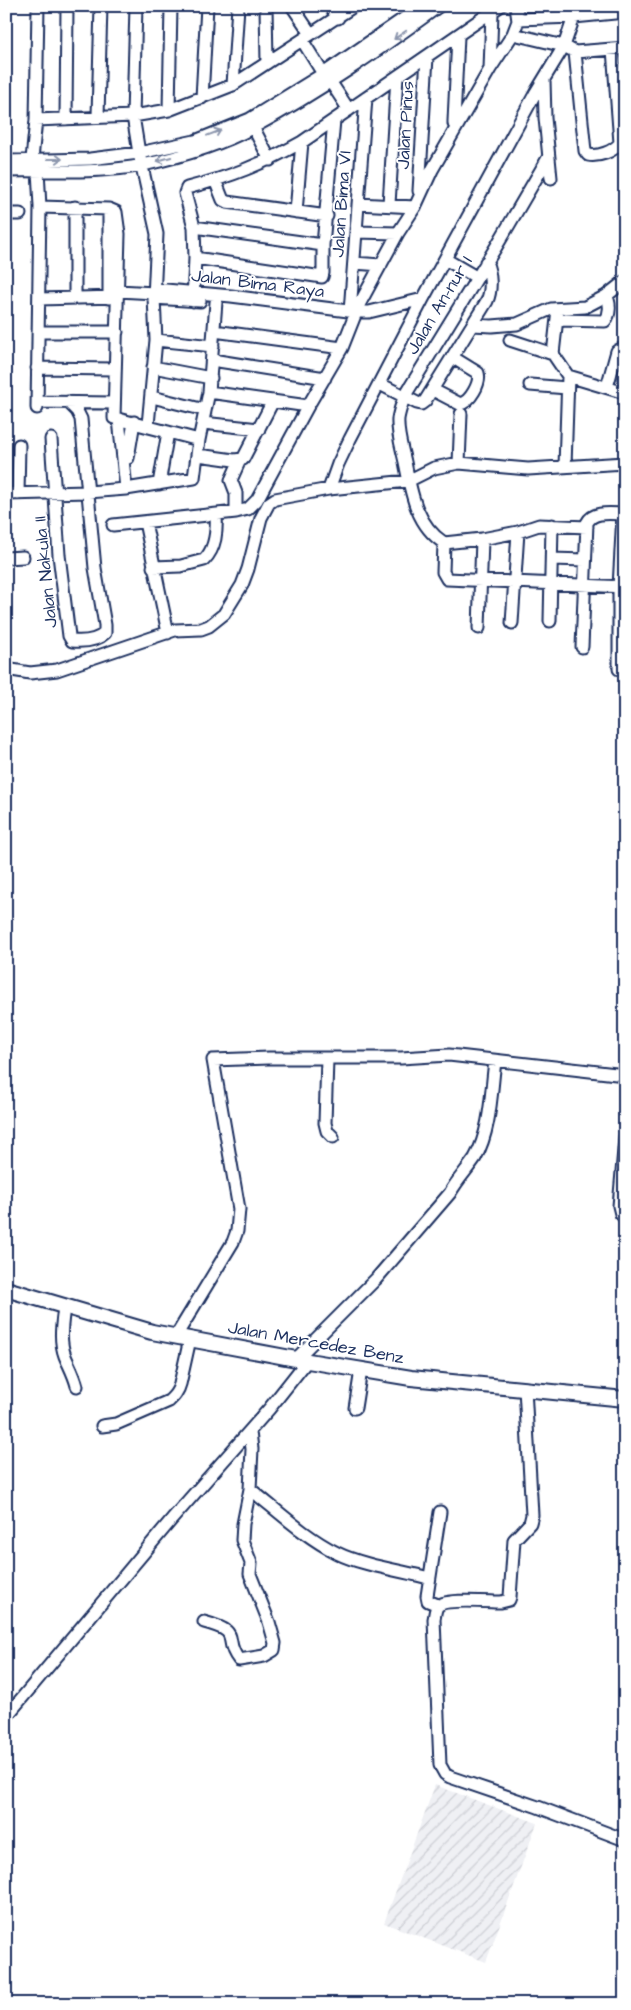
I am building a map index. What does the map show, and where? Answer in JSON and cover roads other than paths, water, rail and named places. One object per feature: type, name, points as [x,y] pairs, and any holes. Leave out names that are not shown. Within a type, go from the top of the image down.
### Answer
[{"type":"main road","name":"Jalan Mercedez Benz","points":[[6,1289],[64,1308],[152,1332],[301,1360],[412,1378],[625,1399]]},
{"type":"street","points":[[38,6],[36,120],[32,159],[33,164],[38,170],[40,207],[37,405],[68,402],[114,403]]},
{"type":"street","points":[[66,119],[67,6]]},
{"type":"street","points":[[98,116],[101,6]]},
{"type":"street","points":[[136,6],[133,116],[140,159],[156,225],[156,340],[148,425]]},
{"type":"street","points":[[169,110],[171,6]]},
{"type":"street","points":[[202,98],[207,6]]},
{"type":"street","points":[[233,85],[238,6]]},
{"type":"street","points":[[266,6],[267,63]]},
{"type":"street","points":[[292,6],[327,79],[349,110]]},
{"type":"street","points":[[330,6],[338,18]]},
{"type":"street","points":[[36,120],[133,116],[169,110],[233,85],[354,6]]},
{"type":"street","points":[[6,171],[89,170],[206,146],[254,127],[372,47],[422,6]]},
{"type":"street","points":[[372,47],[439,6]]},
{"type":"street","points":[[114,525],[236,512],[248,509],[257,500],[342,348],[353,314],[398,233],[415,207],[432,170],[490,69],[514,34],[518,18],[516,6]]},
{"type":"street","points":[[193,297],[194,227],[185,193],[186,190],[270,160],[302,142],[496,10]]},
{"type":"street","points":[[490,69],[496,10]]},
{"type":"street","points":[[518,18],[574,17],[625,12]]},
{"type":"street","points":[[329,489],[341,457],[423,299],[544,78],[564,46],[574,17]]},
{"type":"street","points":[[514,34],[564,46],[574,52],[619,48],[620,139],[618,146],[612,150],[592,156],[588,155],[585,151],[574,52]]},
{"type":"street","points":[[457,126],[454,124],[454,121],[458,36]]},
{"type":"street","name":"Jalan Pinus","points":[[420,195],[419,184],[427,57]]},
{"type":"street","points":[[389,204],[396,77]]},
{"type":"street","points":[[544,78],[548,158],[551,178]]},
{"type":"street","points":[[6,149],[6,160],[140,159],[195,141],[250,119],[327,79]]},
{"type":"street","name":"Jalan Bima VI","points":[[353,314],[354,263],[366,98]]},
{"type":"street","points":[[195,258],[320,277],[323,273],[323,245],[334,120]]},
{"type":"street","points":[[254,127],[270,160]]},
{"type":"street","points":[[296,212],[302,142]]},
{"type":"street","name":"Jalan An-nur I","points":[[444,544],[431,532],[420,517],[408,481],[398,418],[404,397],[548,158]]},
{"type":"street","points":[[216,180],[224,200],[227,202],[327,216]]},
{"type":"street","points":[[358,204],[389,204],[415,207]]},
{"type":"street","points":[[40,207],[109,209],[116,212],[118,218],[115,295],[117,332],[114,418],[148,425],[199,440]]},
{"type":"street","points":[[75,208],[75,298]]},
{"type":"street","points":[[6,214],[20,214]]},
{"type":"street","points":[[194,227],[323,245]]},
{"type":"street","points":[[356,232],[398,233]]},
{"type":"street","points":[[445,259],[476,277]]},
{"type":"street","points":[[380,384],[421,404],[433,390],[489,298],[490,272],[486,262]]},
{"type":"street","points":[[354,263],[381,265]]},
{"type":"street","points":[[558,314],[585,307],[606,296],[625,281]]},
{"type":"street","name":"Jalan Bima Raya","points":[[39,299],[155,293],[193,297],[216,302],[353,314]]},
{"type":"street","name":"Jalan Bima Raya","points":[[193,297],[231,296],[353,314]]},
{"type":"street","points":[[472,325],[518,324],[551,309],[558,314],[605,321],[608,317],[609,303],[606,296]]},
{"type":"street","points":[[353,314],[423,299]]},
{"type":"street","points":[[6,494],[55,494],[126,489],[194,478],[199,440],[209,392],[216,302]]},
{"type":"street","points":[[558,314],[553,354],[567,382],[565,466]]},
{"type":"street","points":[[214,331],[342,348]]},
{"type":"street","points":[[38,332],[117,332]]},
{"type":"street","points":[[156,340],[213,346]]},
{"type":"street","points":[[510,340],[553,354]]},
{"type":"street","points":[[607,387],[617,351],[625,347]]},
{"type":"street","points":[[433,390],[460,404],[466,402],[470,396],[479,379],[478,373],[452,357]]},
{"type":"street","points":[[212,360],[325,378]]},
{"type":"street","points":[[153,367],[210,378]]},
{"type":"street","points":[[38,368],[115,369]]},
{"type":"street","points":[[530,386],[567,382],[607,387],[625,392]]},
{"type":"street","points":[[209,392],[308,406]]},
{"type":"street","points":[[152,397],[205,410]]},
{"type":"street","points":[[236,512],[236,493],[231,480],[240,460],[246,456],[274,401]]},
{"type":"street","points":[[68,402],[77,411],[82,420],[88,492]]},
{"type":"street","points":[[459,463],[461,414]]},
{"type":"street","points":[[119,419],[126,489]]},
{"type":"street","points":[[125,472],[134,422]]},
{"type":"street","points":[[203,423],[259,430]]},
{"type":"street","points":[[159,484],[168,432]]},
{"type":"street","name":"Jalan Nakula II","points":[[52,439],[64,603],[70,638],[76,642],[99,638],[105,630],[95,568],[88,492]]},
{"type":"street","points":[[18,494],[19,445]]},
{"type":"street","points":[[198,455],[240,460]]},
{"type":"street","points":[[6,669],[30,673],[57,670],[168,633],[205,628],[224,614],[242,584],[248,569],[261,518],[270,503],[282,497],[329,489],[408,481],[434,468],[459,463],[522,469],[625,464]]},
{"type":"street","points":[[582,647],[586,586],[586,527],[588,520],[592,516],[624,514],[619,669]]},
{"type":"street","points":[[153,567],[181,566],[204,560],[213,547],[217,531],[216,515]]},
{"type":"street","points":[[145,522],[168,633]]},
{"type":"street","points":[[586,527],[538,525],[518,532],[444,544],[443,570],[446,578],[622,587]]},
{"type":"street","points":[[550,621],[552,525]]},
{"type":"street","points":[[512,623],[518,532]]},
{"type":"street","points":[[480,628],[482,539]]},
{"type":"street","points":[[6,558],[23,557]]},
{"type":"street","points":[[552,559],[585,560]]},
{"type":"street","points":[[102,1426],[116,1424],[135,1414],[169,1401],[178,1392],[183,1338],[233,1242],[239,1209],[213,1060],[401,1058],[449,1055],[625,1075]]},
{"type":"street","points":[[327,1058],[325,1123],[327,1130],[333,1137]]},
{"type":"street","points":[[6,1717],[172,1519],[250,1432],[301,1360],[376,1279],[450,1193],[457,1179],[474,1158],[485,1128],[495,1061]]},
{"type":"street","points":[[625,1138],[618,1206],[625,1218]]},
{"type":"street","points":[[64,1308],[62,1340],[64,1355],[71,1367],[77,1386]]},
{"type":"street","points":[[355,1408],[361,1370]]},
{"type":"street","points":[[440,1512],[427,1601],[438,1605],[449,1602],[509,1600],[514,1540],[530,1523],[532,1515],[525,1388]]},
{"type":"street","points":[[204,1622],[222,1627],[228,1631],[239,1660],[264,1656],[274,1650],[275,1643],[269,1622],[250,1574],[251,1563],[242,1540],[250,1489],[252,1449],[250,1432]]},
{"type":"street","points":[[250,1489],[304,1532],[338,1554],[362,1562],[429,1578]]},
{"type":"street","points":[[438,1605],[434,1619],[439,1760],[442,1770],[450,1777],[538,1807],[625,1840]]}]
